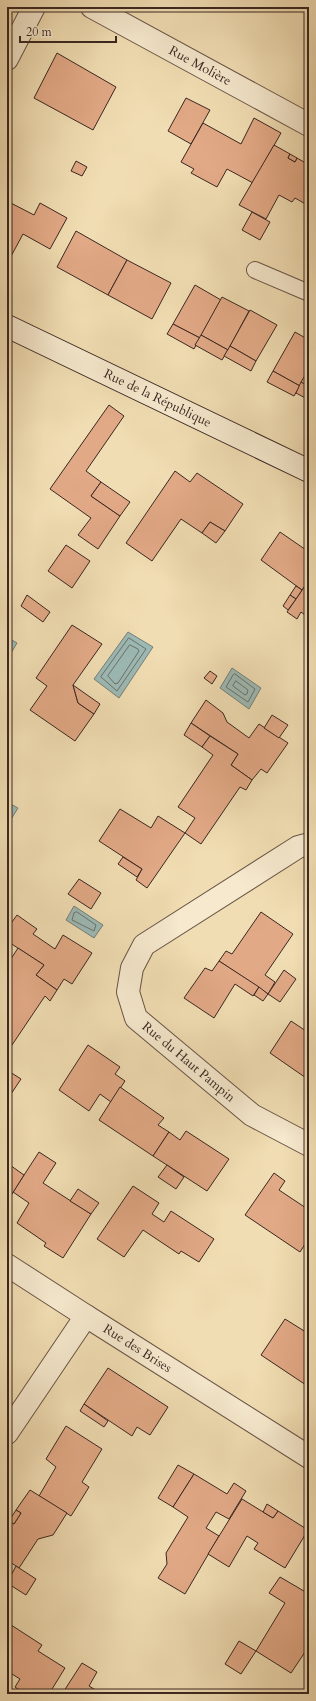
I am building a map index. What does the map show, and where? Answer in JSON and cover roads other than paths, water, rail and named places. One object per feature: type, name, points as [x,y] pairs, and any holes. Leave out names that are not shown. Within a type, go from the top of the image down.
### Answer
[{"type":"street","points":[[7,59],[34,7]]},
{"type":"street","name":"Rue Molière","points":[[92,7],[309,125]]},
{"type":"street","name":"Rue de la République","points":[[7,326],[309,471]]},
{"type":"street","name":"Rue du Haut Pampin","points":[[309,844],[298,847],[144,945],[132,968],[128,992],[136,1018],[252,1115],[309,1145]]},
{"type":"street","name":"Rue des Brises","points":[[7,1265],[309,1457]]},
{"type":"street","points":[[7,1433],[86,1316]]},
{"type":"lane","points":[[255,270],[309,292]]},
{"type":"water","points":[[128,632],[153,647],[119,698],[94,679]]},
{"type":"water","points":[[7,637],[17,643],[7,660]]},
{"type":"water","points":[[232,668],[261,688],[249,709],[220,688]]},
{"type":"water","points":[[7,802],[18,808],[7,826]]},
{"type":"water","points":[[74,906],[103,925],[94,938],[66,920]]}]
